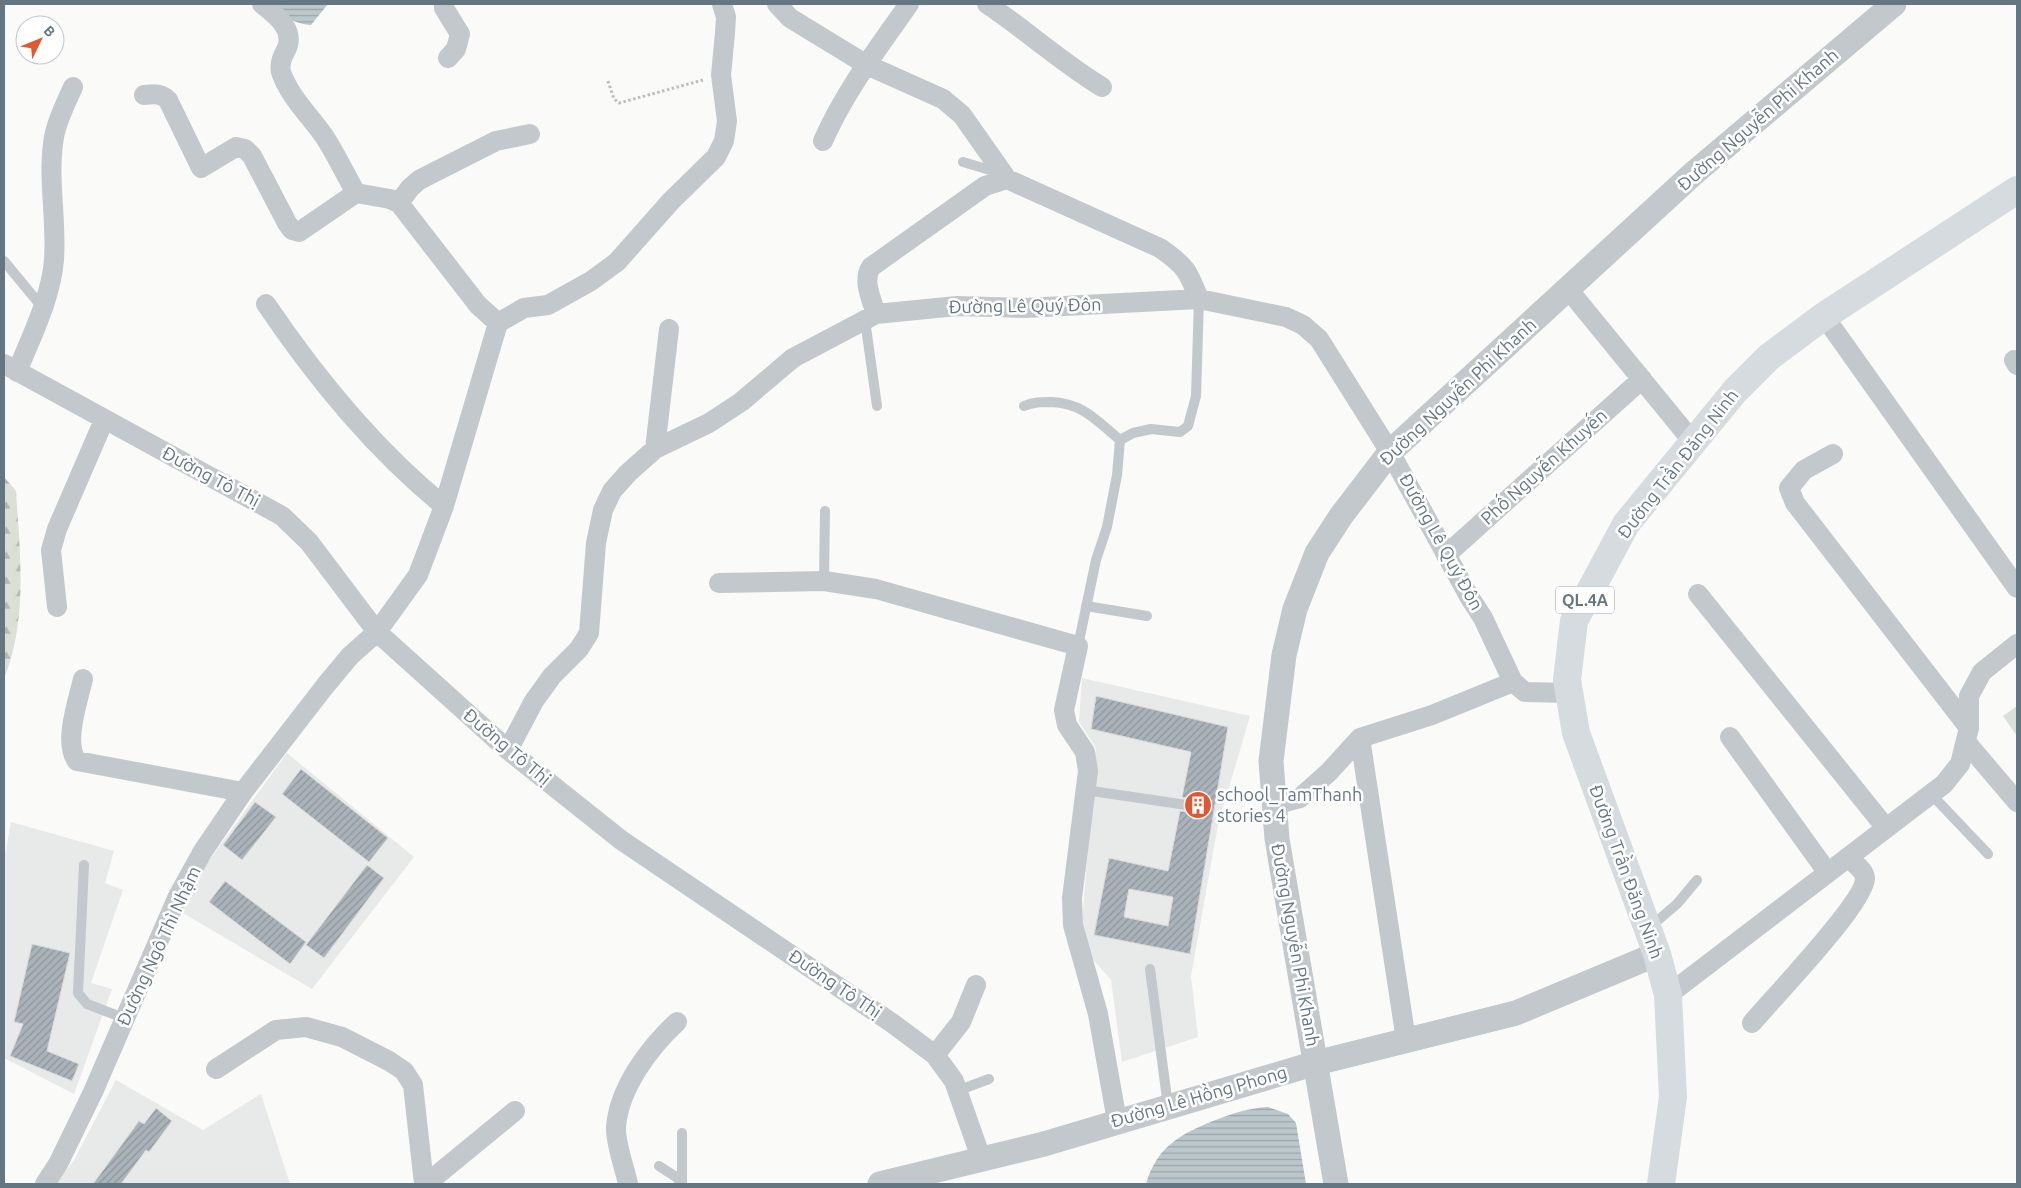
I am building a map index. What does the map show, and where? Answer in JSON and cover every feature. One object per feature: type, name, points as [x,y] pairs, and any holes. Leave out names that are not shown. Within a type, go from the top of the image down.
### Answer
[{"type":"main road","name":"Đường Trần Đăng Ninh","points":[[1661,1184],[1673,1097],[1668,995],[1652,942],[1576,733],[1567,680],[1574,621],[1626,524],[1735,391],[1770,358],[1824,316],[2017,190]]},
{"type":"street","points":[[262,4],[278,16],[287,29],[287,47],[281,59],[280,69],[285,82],[324,137],[356,193]]},
{"type":"street","points":[[444,4],[444,8],[460,34],[456,49],[448,58]]},
{"type":"street","points":[[144,95],[157,94],[164,96],[168,100],[201,168],[236,147],[245,149],[252,156],[286,223],[292,230],[299,232],[356,193],[390,199],[399,203],[478,305],[498,323],[524,308],[548,305],[591,281],[617,262],[677,195],[716,157],[726,132],[721,75],[726,17],[722,4]]},
{"type":"street","points":[[777,4],[790,18],[867,65],[943,99],[962,115],[1005,177],[1160,248],[1188,270],[1199,299]]},
{"type":"street","points":[[823,141],[837,109],[909,4]]},
{"type":"street","points":[[987,4],[1027,31],[1057,58],[1102,87]]},
{"type":"street","name":"Đường Nguyễn Phi Khanh","points":[[1336,1184],[1277,839],[1271,760],[1284,655],[1295,609],[1317,553],[1341,516],[1390,452],[1694,173],[1894,4]]},
{"type":"street","points":[[10,368],[42,306],[54,260],[52,167],[54,137],[61,113],[73,87]]},
{"type":"street","points":[[399,203],[419,180],[496,141],[530,134]]},
{"type":"street","points":[[870,317],[867,283],[871,267],[985,186],[1005,177]]},
{"type":"street","points":[[1568,289],[1693,442]]},
{"type":"street","name":"Đường Lê Quý Đôn","points":[[508,750],[534,701],[552,676],[579,649],[589,633],[596,544],[603,510],[612,491],[628,473],[655,449],[709,423],[740,402],[793,358],[870,317],[957,306],[1025,308],[1199,299],[1286,317],[1303,325],[1318,339],[1390,452],[1483,618],[1513,682]]},
{"type":"street","points":[[266,304],[309,365],[390,457],[444,506]]},
{"type":"street","points":[[1824,316],[2017,588]]},
{"type":"street","name":"Đường Ngô Thì Nhậm","points":[[45,1184],[58,1164],[126,1019],[178,896],[203,851],[243,792],[325,686],[350,656],[377,632],[418,575],[427,556],[444,506],[498,323]]},
{"type":"street","points":[[655,449],[669,329]]},
{"type":"street","name":"Đường Tô Thị","points":[[10,368],[282,516],[309,542],[377,632],[508,750],[621,840],[892,1023],[934,1055],[954,1081],[981,1158]]},
{"type":"street","name":"Phố Nguyễn Khuyến","points":[[1446,555],[1642,379]]},
{"type":"street","points":[[57,607],[51,550],[57,529],[104,420]]},
{"type":"street","points":[[1833,454],[1804,470],[1789,488],[1795,503],[2017,802]]},
{"type":"street","points":[[719,583],[824,581],[876,589],[1078,646],[1064,710],[1067,725],[1085,752],[1088,771],[1072,898],[1073,926],[1098,1014],[1117,1121]]},
{"type":"street","points":[[1698,594],[1886,828]]},
{"type":"street","points":[[1668,995],[1944,784],[1960,764],[1967,735],[1969,696],[1982,672],[2017,644]]},
{"type":"street","points":[[83,679],[71,740],[72,755],[77,761],[243,792]]},
{"type":"street","points":[[1274,805],[1300,798],[1329,772],[1360,738],[1432,715],[1513,682],[1525,692],[1569,693]]},
{"type":"street","points":[[1730,737],[1828,873]]},
{"type":"street","points":[[1360,738],[1406,1040]]},
{"type":"street","points":[[1752,1023],[1844,917],[1862,888],[1865,877],[1862,870],[1848,858]]},
{"type":"street","name":"Đường Lê Hồng Phong","points":[[880,1184],[1044,1144],[1316,1063],[1516,1013],[1652,942]]},
{"type":"street","points":[[934,1055],[961,1022],[976,985]]},
{"type":"street","points":[[628,1184],[616,1129],[622,1101],[650,1051],[677,1022]]},
{"type":"street","points":[[216,1069],[276,1030],[306,1027],[342,1037],[390,1061],[404,1071],[413,1085],[425,1184]]},
{"type":"street","points":[[425,1184],[515,1111]]},
{"type":"lane","points":[[963,162],[1005,177]]},
{"type":"lane","points":[[4,261],[42,306]]},
{"type":"lane","points":[[1120,440],[1134,433],[1151,429],[1180,432],[1188,426],[1196,396],[1199,299]]},
{"type":"lane","points":[[870,317],[877,406]]},
{"type":"lane","points":[[1024,406],[1031,402],[1062,402],[1083,409],[1120,440]]},
{"type":"lane","points":[[1078,646],[1096,560],[1107,527],[1117,475],[1120,440]]},
{"type":"lane","points":[[824,581],[825,511]]},
{"type":"lane","points":[[1086,606],[1147,616]]},
{"type":"lane","points":[[1085,790],[1188,805]]},
{"type":"lane","points":[[1931,794],[1988,854]]},
{"type":"lane","points":[[84,865],[78,993],[87,1004],[126,1019]]},
{"type":"lane","points":[[1652,942],[1677,904],[1697,880]]},
{"type":"lane","points":[[1150,969],[1168,1106]]},
{"type":"lane","points":[[957,1091],[989,1079]]},
{"type":"lane","points":[[682,1134],[682,1184]]},
{"type":"lane","points":[[659,1166],[682,1184]]},
{"type":"path","points":[[608,81],[614,99],[620,102],[721,75]]},
{"type":"shaded area","points":[[267,4],[328,4],[311,25],[293,21]]},
{"type":"shaded area","points":[[1082,678],[1250,716],[1218,825],[1191,976],[1198,1037],[1122,1062],[1111,980],[1090,956],[1081,935],[1096,748],[1079,722]]},
{"type":"shaded area","points":[[287,753],[414,857],[312,989],[181,912],[208,862]]},
{"type":"shaded area","points":[[11,822],[114,851],[105,883],[123,890],[91,983],[112,989],[74,1094],[4,1058],[4,861]]},
{"type":"shaded area","points":[[116,1080],[203,1130],[261,1094],[290,1184],[56,1184],[74,1160]]},
{"type":"shaded area","points":[[1268,1107],[1288,1114],[1296,1123],[1306,1184],[1146,1184],[1156,1161],[1163,1151],[1180,1137],[1226,1116]]},
{"type":"green space","points":[[4,477],[16,491],[20,586],[17,633],[4,679]]},
{"type":"green space","points":[[2017,706],[2017,736],[2003,716]]},
{"type":"building","name":"school_TamThanh stories 4","points":[[1096,696],[1228,727],[1190,954],[1094,935],[1109,858],[1168,871],[1180,811],[1189,812],[1194,806],[1191,799],[1182,797],[1191,752],[1091,729]],"holes":[[[1129,889],[1173,897],[1168,926],[1124,917]]]},
{"type":"building","points":[[301,769],[388,838],[369,862],[282,794]]},
{"type":"building","points":[[255,802],[276,817],[242,860],[223,845]]},
{"type":"building","points":[[367,865],[384,878],[324,958],[306,945]]},
{"type":"building","points":[[225,881],[306,942],[290,964],[209,902]]},
{"type":"building","points":[[32,944],[70,953],[47,1051],[79,1064],[72,1081],[10,1056],[23,1024],[14,1022]]},
{"type":"building","points":[[156,1108],[172,1121],[149,1152],[146,1150],[121,1184],[93,1184],[139,1121],[144,1124]]},
{"type":"place","name":"school_TamThanh stories 4","points":[[1198,805]]}]
